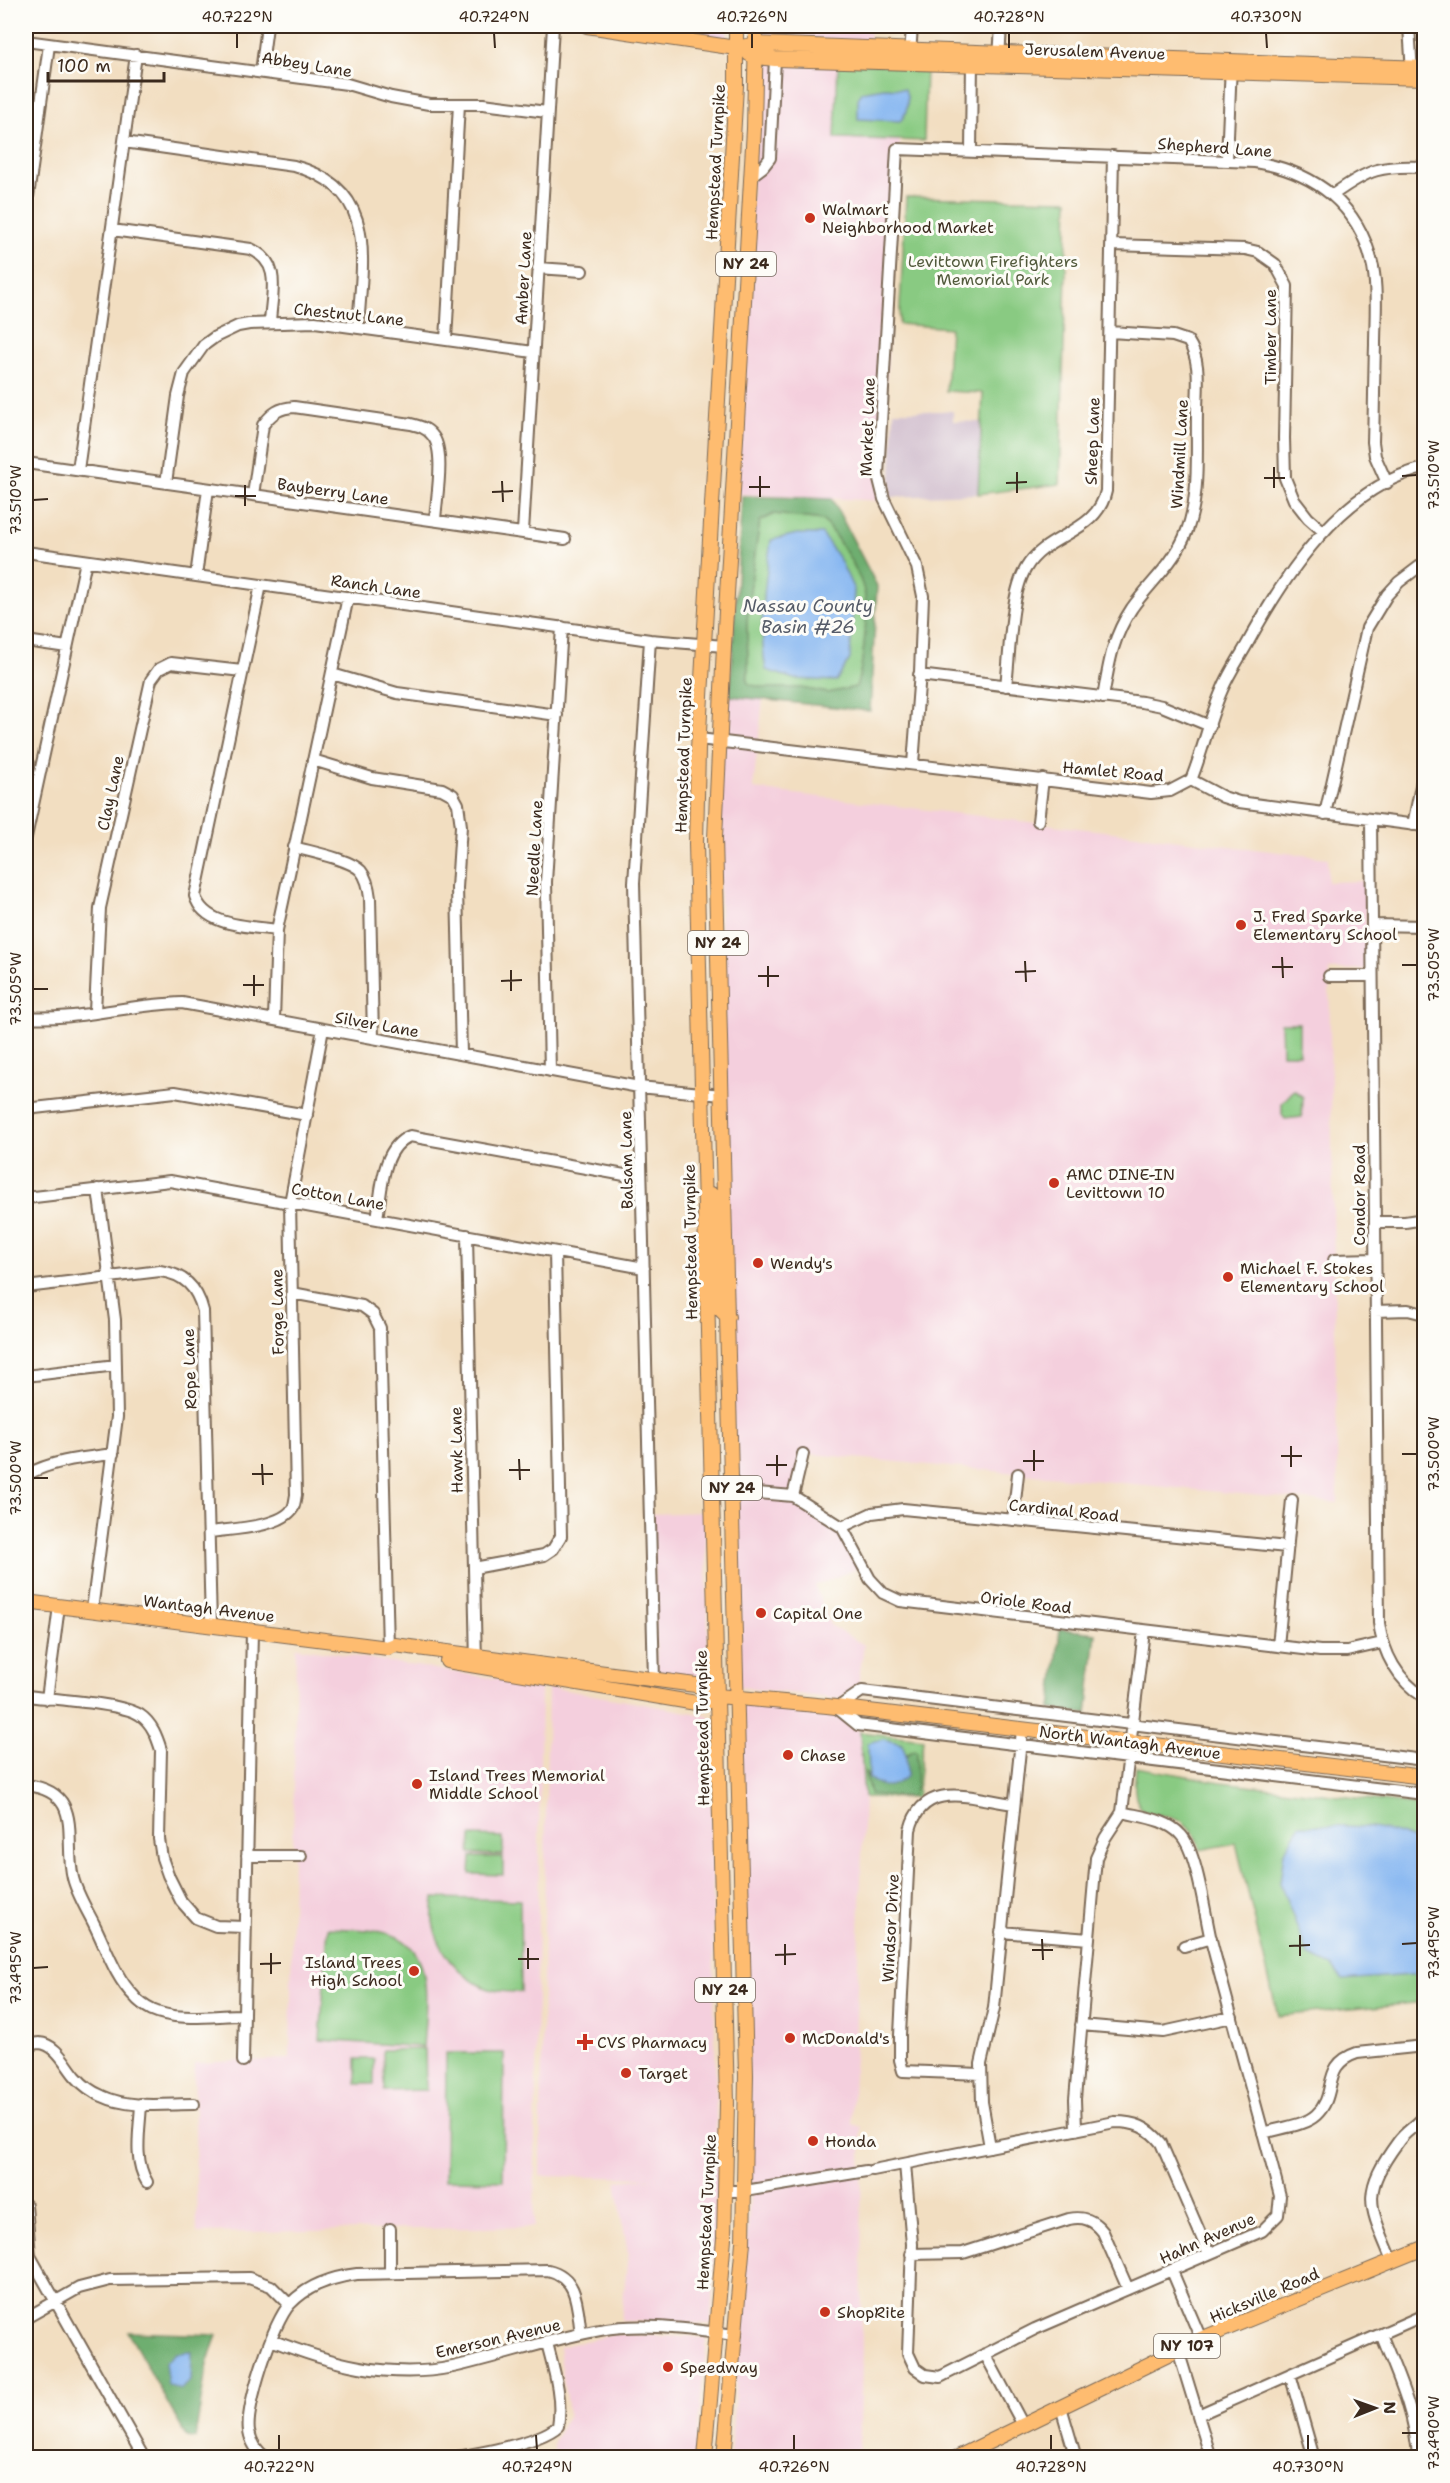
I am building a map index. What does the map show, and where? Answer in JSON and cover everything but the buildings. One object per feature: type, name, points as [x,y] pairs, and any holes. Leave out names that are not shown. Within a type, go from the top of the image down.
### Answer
[{"type":"main road","name":"Jerusalem Avenue","points":[[587,26],[756,51],[1418,73]]},
{"type":"main road","name":"Hempstead Turnpike","points":[[705,2457],[726,2191],[727,2077],[696,844],[704,645],[732,171],[736,26]]},
{"type":"main road","name":"NY 24","points":[[724,2457],[736,2335],[745,2191],[746,2075],[715,838],[751,176],[756,26]]},
{"type":"main road","name":"Jerusalem Avenue","points":[[756,51],[775,59],[910,56]]},
{"type":"main road","points":[[704,1167],[715,1214],[718,1301],[720,1309],[728,1317]]},
{"type":"main road","points":[[708,1317],[728,1317]]},
{"type":"main road","name":"Wantagh Avenue","points":[[26,1602],[388,1648],[395,1645],[702,1704],[718,1696]]},
{"type":"main road","name":"Wantagh Avenue","points":[[476,1660],[703,1686],[718,1696],[736,1698]]},
{"type":"main road","name":"North Wantagh Avenue","points":[[736,1698],[1425,1777]]},
{"type":"main road","name":"Hicksville Road","points":[[956,2457],[980,2452],[1023,2425],[1201,2339],[1425,2247]]},
{"type":"street","points":[[261,72],[267,26]]},
{"type":"street","name":"Amber Lane","points":[[523,532],[553,26]]},
{"type":"street","points":[[910,56],[912,26]]},
{"type":"street","points":[[999,59],[1001,26]]},
{"type":"street","points":[[1409,26],[1418,73]]},
{"type":"street","name":"Abbey Lane","points":[[26,40],[49,45],[347,84],[391,97],[429,104],[483,104],[547,112]]},
{"type":"street","points":[[26,211],[31,128],[49,45]]},
{"type":"street","points":[[78,470],[136,55]]},
{"type":"street","points":[[971,152],[972,58]]},
{"type":"street","points":[[751,176],[764,167],[770,158],[775,59]]},
{"type":"street","points":[[1227,160],[1231,66]]},
{"type":"street","points":[[446,340],[459,104]]},
{"type":"street","points":[[124,142],[294,166],[317,174],[333,183],[350,203],[362,233],[358,328]]},
{"type":"street","name":"Shepherd Lane","points":[[897,154],[897,149],[1227,160],[1280,166],[1305,176],[1334,194],[1359,230],[1373,268],[1376,296],[1373,442],[1387,483]]},
{"type":"street","name":"Market Lane","points":[[897,154],[878,475],[884,499],[913,557],[921,581],[923,607],[921,672],[913,764]]},
{"type":"street","name":"Sheep Lane","points":[[1006,686],[1017,592],[1026,568],[1045,546],[1090,521],[1104,499],[1107,471],[1113,156]]},
{"type":"street","points":[[1334,194],[1371,171],[1403,166],[1425,167]]},
{"type":"street","points":[[112,230],[251,249],[258,253],[266,258],[273,272],[270,323]]},
{"type":"street","name":"Timber Lane","points":[[1112,245],[1245,249],[1266,256],[1280,269],[1287,286],[1285,478],[1294,500],[1308,518],[1324,532]]},
{"type":"street","points":[[538,268],[582,271]]},
{"type":"street","name":"Chestnut Lane","points":[[166,483],[178,396],[184,373],[204,345],[225,331],[249,324],[315,322],[533,352]]},
{"type":"street","name":"Windmill Lane","points":[[1103,698],[1110,653],[1120,627],[1134,606],[1172,560],[1188,527],[1195,498],[1197,409],[1197,361],[1188,341],[1173,336],[1110,333]]},
{"type":"street","points":[[253,495],[263,425],[280,409],[294,407],[411,424],[423,427],[431,433],[438,447],[435,520]]},
{"type":"street","name":"Bayberry Lane","points":[[26,463],[565,539]]},
{"type":"street","points":[[1425,468],[1387,483],[1346,511],[1292,568],[1266,608],[1223,687],[1191,780],[1223,797],[1239,802],[1425,826]]},
{"type":"street","points":[[196,576],[208,489]]},
{"type":"street","name":"Ranch Lane","points":[[26,552],[650,640],[724,646]]},
{"type":"street","points":[[26,837],[86,561]]},
{"type":"street","points":[[1324,814],[1367,628],[1387,595],[1399,582],[1425,563]]},
{"type":"street","points":[[261,585],[195,896],[202,911],[212,917],[277,930]]},
{"type":"street","points":[[274,1019],[277,930],[348,597]]},
{"type":"street","name":"Needle Lane","points":[[550,1071],[546,882],[562,627]]},
{"type":"street","name":"Balsam Lane","points":[[650,640],[634,883],[654,1680]]},
{"type":"street","points":[[26,641],[67,647]]},
{"type":"street","name":"Clay Lane","points":[[95,1011],[100,908],[151,680],[159,669],[171,663],[242,671]]},
{"type":"street","points":[[332,674],[398,693],[557,715]]},
{"type":"street","points":[[919,675],[1162,706],[1210,726]]},
{"type":"street","name":"Hamlet Road","points":[[699,739],[1151,793],[1170,791],[1191,780]]},
{"type":"street","points":[[313,760],[372,778],[442,789],[453,795],[458,804],[461,826],[457,888],[461,1054]]},
{"type":"street","points":[[1413,825],[1425,771]]},
{"type":"street","points":[[1038,821],[1042,779]]},
{"type":"street","name":"Condor Road","points":[[1371,820],[1378,1606],[1382,1643],[1395,1669],[1407,1684],[1425,1697]]},
{"type":"street","points":[[294,847],[352,864],[361,871],[366,881],[370,898],[373,1038]]},
{"type":"street","points":[[1372,925],[1425,926]]},
{"type":"street","points":[[1329,976],[1372,976]]},
{"type":"street","name":"Silver Lane","points":[[26,1017],[48,1018],[158,1003],[182,1003],[639,1087],[703,1095],[722,1095]]},
{"type":"street","name":"Forge Lane","points":[[209,1532],[271,1523],[287,1515],[294,1505],[296,1495],[290,1203],[323,1029]]},
{"type":"street","points":[[26,1109],[175,1092],[307,1115]]},
{"type":"street","points":[[377,1218],[389,1156],[395,1145],[410,1136],[641,1178]]},
{"type":"street","name":"Cotton Lane","points":[[26,1198],[170,1181],[644,1268]]},
{"type":"street","points":[[92,1610],[117,1417],[115,1320],[98,1189]]},
{"type":"street","points":[[1375,1222],[1425,1219]]},
{"type":"street","name":"Hawk Lane","points":[[467,1235],[476,1660]]},
{"type":"street","points":[[474,1568],[544,1555],[553,1549],[561,1536],[555,1251]]},
{"type":"street","points":[[1334,1260],[1374,1259]]},
{"type":"street","name":"Rope Lane","points":[[26,1287],[152,1271],[173,1273],[192,1286],[200,1300],[203,1311],[211,1625]]},
{"type":"street","points":[[292,1293],[362,1306],[374,1314],[380,1328],[388,1648]]},
{"type":"street","points":[[1375,1311],[1408,1310],[1425,1314]]},
{"type":"street","points":[[26,1377],[116,1365]]},
{"type":"street","points":[[26,1475],[45,1465],[61,1461],[112,1454]]},
{"type":"street","points":[[793,1496],[803,1454]]},
{"type":"street","points":[[1013,1520],[1018,1474]]},
{"type":"street","name":"Oriole Road","points":[[713,1489],[793,1496],[842,1527],[870,1579],[883,1593],[900,1601],[1320,1652],[1340,1652],[1382,1643]]},
{"type":"street","points":[[1278,1646],[1292,1500]]},
{"type":"street","name":"Cardinal Road","points":[[842,1527],[872,1513],[903,1509],[1287,1547]]},
{"type":"street","points":[[47,1699],[59,1606]]},
{"type":"street","points":[[243,2061],[252,1631]]},
{"type":"street","points":[[1076,2130],[1075,2099],[1098,1850],[1122,1812],[1144,1631]]},
{"type":"street","name":"North Wantagh Avenue","points":[[1425,1760],[862,1691],[837,1708],[858,1725],[1425,1794]]},
{"type":"street","points":[[26,1696],[131,1711],[149,1723],[161,1750],[159,1839],[168,1875],[181,1901],[196,1918],[216,1926],[245,1928]]},
{"type":"street","points":[[990,2146],[982,2102],[982,2056],[994,2008],[1022,1730]]},
{"type":"street","points":[[26,1785],[53,1794],[68,1812],[71,1867],[76,1888],[122,1980],[134,1998],[151,2009],[165,2014],[243,2015]]},
{"type":"street","name":"Windsor Drive","points":[[981,2074],[903,2071],[900,2060],[900,2035],[910,1830],[919,1808],[928,1800],[938,1797],[952,1796],[1013,1804]]},
{"type":"street","name":"Hahn Avenue","points":[[905,2164],[910,2209],[911,2254],[908,2353],[915,2368],[925,2375],[940,2377],[1035,2329],[1262,2231],[1278,2216],[1280,2196],[1191,1854],[1181,1835],[1161,1821],[1122,1812]]},
{"type":"street","points":[[247,1856],[301,1856]]},
{"type":"street","points":[[1001,1932],[1089,1940]]},
{"type":"street","points":[[1184,1946],[1211,1938]]},
{"type":"street","points":[[1081,2025],[1163,2032],[1232,2017]]},
{"type":"street","points":[[26,2046],[40,2043],[57,2052],[77,2078],[91,2091],[103,2097],[124,2103],[194,2104]]},
{"type":"street","points":[[1263,2133],[1305,2121],[1317,2114],[1325,2102],[1335,2067],[1347,2056],[1357,2052],[1425,2046]]},
{"type":"street","points":[[141,2104],[139,2157],[141,2171],[147,2182]]},
{"type":"street","points":[[1392,2260],[1372,2214],[1371,2193],[1376,2178],[1398,2141],[1425,2116]]},
{"type":"street","points":[[726,2191],[745,2191],[869,2171],[990,2146],[1128,2122],[1140,2125],[1152,2132],[1165,2151],[1209,2254]]},
{"type":"street","points":[[26,2205],[30,2256],[144,2457]]},
{"type":"street","points":[[911,2254],[963,2253],[1069,2219],[1082,2218],[1097,2224],[1103,2232],[1128,2289]]},
{"type":"street","points":[[390,2229],[390,2273]]},
{"type":"street","points":[[267,2457],[253,2444],[248,2425],[264,2353],[290,2304],[306,2292],[333,2278],[357,2274],[390,2273],[542,2270],[558,2272],[568,2279],[574,2289],[582,2334]]},
{"type":"street","points":[[1172,2271],[1201,2339]]},
{"type":"street","points":[[26,2318],[79,2288],[110,2280],[249,2278],[271,2286],[290,2304]]},
{"type":"street","points":[[1198,2415],[1425,2315]]},
{"type":"street","name":"Emerson Avenue","points":[[271,2340],[327,2361],[388,2371],[451,2367],[582,2334],[612,2329],[677,2328],[736,2335]]},
{"type":"street","points":[[1381,2334],[1406,2398],[1413,2423],[1418,2457]]},
{"type":"street","points":[[450,2457],[478,2453],[542,2436],[558,2426],[559,2392],[547,2343]]},
{"type":"street","points":[[1178,2350],[1211,2457]]},
{"type":"street","points":[[986,2354],[1023,2425]]},
{"type":"street","points":[[1290,2374],[1314,2457]]},
{"type":"street","points":[[1061,2407],[1076,2457]]},
{"type":"shaded area","points":[[624,26],[726,26],[728,39]]},
{"type":"shaded area","points":[[762,26],[870,26],[869,42],[763,38]]},
{"type":"shaded area","points":[[758,60],[838,63],[835,138],[900,140],[881,473],[887,501],[737,494]]},
{"type":"shaded area","points":[[894,411],[953,411],[953,421],[981,422],[978,494],[890,497]]},
{"type":"shaded area","points":[[723,695],[763,699],[753,789],[1328,858],[1328,882],[1365,881],[1367,969],[1329,970],[1338,1503],[801,1453],[792,1494],[837,1526],[860,1567],[815,1586],[830,1625],[864,1645],[858,1685],[838,1699],[740,1687],[717,791]]},
{"type":"shaded area","points":[[705,1512],[709,1677],[657,1675],[652,1514]]},
{"type":"shaded area","name":"Island Trees High School","points":[[296,1647],[541,1686],[534,2227],[197,2233],[194,2063],[290,2059]]},
{"type":"shaded area","points":[[548,1687],[710,1716],[717,2179],[711,2324],[621,2321],[628,2254],[616,2181],[653,2178],[540,2176]]},
{"type":"shaded area","points":[[740,1702],[843,1717],[860,1732],[864,1797],[852,2124],[861,2127],[862,2366],[859,2457],[730,2458],[751,2184]]},
{"type":"shaded area","points":[[616,2334],[707,2338],[695,2457],[554,2457],[554,2442],[568,2414],[559,2347]]},
{"type":"green space","points":[[838,63],[926,66],[924,141],[835,138]]},
{"type":"green space","name":"Levittown Firefighters Memorial Park","points":[[906,197],[1068,200],[1060,484],[978,494],[983,393],[946,391],[950,328],[899,324]]},
{"type":"green space","points":[[742,496],[832,499],[877,586],[870,711],[730,696]],"holes":[[[774,514],[823,520],[853,563],[864,591],[866,611],[864,639],[856,687],[828,693],[801,688],[767,688],[751,685],[747,682],[747,622],[760,521]]]},
{"type":"green space","name":"Nassau County Basin #26","points":[[774,514],[823,520],[859,575],[865,593],[866,615],[865,640],[856,687],[828,693],[801,688],[767,688],[750,685],[747,682],[748,610],[760,521]]},
{"type":"green space","points":[[1281,1023],[1299,1023],[1299,1054],[1282,1054]]},
{"type":"green space","points":[[1294,1090],[1303,1097],[1302,1117],[1285,1119],[1282,1115],[1282,1103]]},
{"type":"green space","points":[[1060,1629],[1096,1633],[1087,1714],[1051,1709]]},
{"type":"green space","points":[[860,1732],[923,1739],[917,1798],[864,1797]]},
{"type":"green space","points":[[914,1750],[917,1752],[916,1787],[912,1797],[870,1794],[865,1772],[869,1778],[907,1776],[906,1755]]},
{"type":"green space","points":[[1136,1767],[1221,1782],[1424,1806],[1424,2002],[1278,2016],[1236,1843],[1200,1850],[1194,1834],[1183,1822],[1147,1812],[1141,1808],[1135,1791]]},
{"type":"green space","points":[[471,1836],[503,1837],[503,1855],[470,1854]]},
{"type":"green space","points":[[471,1857],[503,1857],[503,1875],[470,1874]]},
{"type":"green space","points":[[434,1898],[520,1900],[521,1992],[488,1989],[458,1969],[444,1952],[435,1932]]},
{"type":"green space","points":[[328,1928],[365,1930],[394,1935],[412,1948],[419,1960],[425,1988],[423,2047],[320,2040]]},
{"type":"green space","points":[[425,2049],[426,2090],[384,2091],[383,2050]]},
{"type":"green space","points":[[446,2053],[504,2053],[503,2181],[445,2180]]},
{"type":"green space","points":[[356,2059],[374,2059],[374,2084],[356,2084]]},
{"type":"green space","points":[[128,2332],[217,2335],[207,2364],[195,2438],[191,2439],[186,2436]]},
{"type":"water","points":[[884,88],[905,89],[907,106],[903,118],[900,121],[858,119],[858,99],[861,92]]},
{"type":"water","name":"Nassau County Basin #26","points":[[797,534],[822,534],[840,560],[854,590],[850,659],[836,681],[794,679],[766,670],[762,622],[771,540]]},
{"type":"water","points":[[883,1739],[902,1744],[906,1755],[907,1776],[888,1786],[883,1786],[869,1778],[868,1743]]},
{"type":"water","points":[[1300,1825],[1380,1829],[1424,1845],[1424,1974],[1343,1980],[1332,1966],[1308,1955],[1280,1883],[1284,1851]]},
{"type":"water","points":[[192,2352],[191,2381],[180,2390],[168,2385],[165,2363],[176,2353]]},
{"type":"place","name":"Walmart Neighborhood Market","points":[[810,218]]},
{"type":"place","name":"J. Fred Sparke Elementary School","points":[[1241,925]]},
{"type":"place","name":"AMC DINE-IN Levittown 10","points":[[1054,1183]]},
{"type":"place","name":"Wendy's","points":[[758,1263]]},
{"type":"place","name":"Michael F. Stokes Elementary School","points":[[1228,1277]]},
{"type":"place","name":"Capital One","points":[[761,1613]]},
{"type":"place","name":"Chase","points":[[788,1755]]},
{"type":"place","name":"Island Trees Memorial Middle School","points":[[417,1784]]},
{"type":"place","name":"Island Trees High School","points":[[414,1971]]},
{"type":"place","name":"McDonald's","points":[[790,2038]]},
{"type":"place","name":"CVS Pharmacy","points":[[585,2042]]},
{"type":"place","name":"Target","points":[[626,2073]]},
{"type":"place","name":"Honda","points":[[813,2141]]},
{"type":"place","name":"ShopRite","points":[[825,2312]]},
{"type":"place","name":"Speedway","points":[[668,2367]]}]
